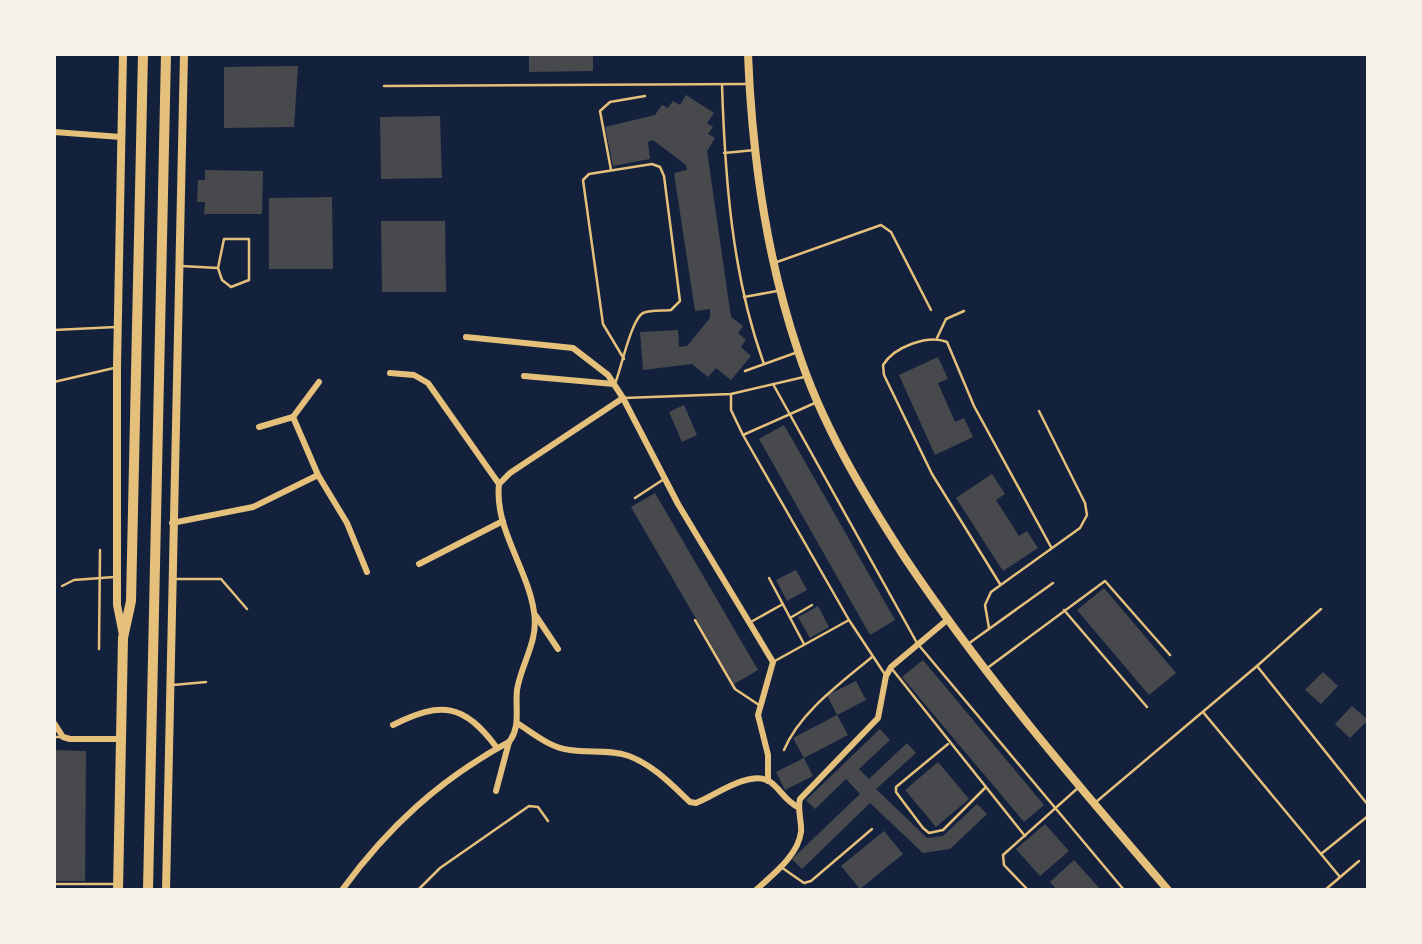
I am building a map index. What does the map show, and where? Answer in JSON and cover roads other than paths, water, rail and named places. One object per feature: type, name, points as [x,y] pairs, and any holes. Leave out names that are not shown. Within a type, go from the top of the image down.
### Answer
[{"type":"main road","points":[[123,54],[117,368],[117,605],[123,638]]},
{"type":"main road","points":[[118,887],[123,638],[131,601],[143,54]]},
{"type":"main road","points":[[148,890],[166,54]]},
{"type":"main road","points":[[166,890],[184,54]]},
{"type":"main road","points":[[748,54],[754,150],[774,263],[798,352],[817,401],[864,493],[965,646],[1079,788],[1168,890]]},
{"type":"street","points":[[54,132],[121,137]]},
{"type":"street","points":[[466,337],[573,348],[590,358],[614,384],[665,479],[773,662],[758,715],[768,755],[768,781],[785,799],[798,807]]},
{"type":"street","points":[[390,373],[414,375],[428,383],[499,484],[498,499],[502,521],[527,577],[535,615],[534,638],[518,684],[515,734],[509,742],[496,790]]},
{"type":"street","points":[[524,376],[614,384]]},
{"type":"street","points":[[259,427],[293,417],[319,382]]},
{"type":"street","points":[[499,484],[510,473],[623,398]]},
{"type":"street","points":[[293,417],[318,475],[347,523],[367,572]]},
{"type":"street","points":[[172,523],[253,507],[318,475]]},
{"type":"street","points":[[419,564],[502,521]]},
{"type":"street","points":[[535,615],[558,649]]},
{"type":"street","points":[[756,890],[781,867],[801,833],[798,807],[805,791],[878,718],[886,676],[891,667],[947,620]]},
{"type":"street","points":[[393,725],[425,710],[454,711],[478,725],[497,748]]},
{"type":"street","points":[[54,723],[63,737],[121,739]]},
{"type":"street","points":[[517,723],[556,747],[616,752],[632,757],[656,771],[690,802],[702,800],[747,780],[768,781]]},
{"type":"street","points":[[342,890],[374,846],[412,808],[442,783],[509,742]]},
{"type":"lane","points":[[722,83],[724,153],[744,298],[764,364]]},
{"type":"lane","points":[[384,86],[749,84]]},
{"type":"lane","points":[[611,170],[600,111],[610,102],[645,96]]},
{"type":"lane","points":[[724,153],[754,150]]},
{"type":"lane","points":[[614,384],[624,359],[638,316],[645,312],[671,310],[680,302],[664,176],[660,167],[652,164],[589,174],[583,180],[582,189],[603,324],[624,359]]},
{"type":"lane","points":[[774,263],[881,225],[891,232],[931,310]]},
{"type":"lane","points":[[224,239],[249,239],[249,280],[231,287],[222,280],[218,268],[224,239]]},
{"type":"lane","points":[[178,266],[218,268]]},
{"type":"lane","points":[[744,298],[780,290]]},
{"type":"lane","points":[[937,338],[946,319],[964,311]]},
{"type":"lane","points":[[54,330],[119,327]]},
{"type":"lane","points":[[1000,584],[932,474],[884,375],[883,366],[895,352],[937,338],[947,342],[998,453],[1051,547]]},
{"type":"lane","points":[[745,371],[798,352]]},
{"type":"lane","points":[[54,382],[117,368]]},
{"type":"lane","points":[[623,398],[731,394],[807,376]]},
{"type":"lane","points":[[773,384],[917,643],[1054,810],[1124,890]]},
{"type":"lane","points":[[731,394],[731,410],[743,435],[849,620],[886,676]]},
{"type":"lane","points":[[743,435],[817,401]]},
{"type":"lane","points":[[989,628],[987,598],[1000,584],[1080,528],[1087,516],[1085,503],[1039,411]]},
{"type":"lane","points":[[635,498],[665,479]]},
{"type":"lane","points":[[99,649],[100,550]]},
{"type":"lane","points":[[62,586],[75,580],[117,577]]},
{"type":"lane","points":[[769,578],[804,643]]},
{"type":"lane","points":[[171,579],[221,579],[247,609]]},
{"type":"lane","points":[[984,671],[1105,581],[1109,582],[1170,655]]},
{"type":"lane","points":[[965,646],[1053,583]]},
{"type":"lane","points":[[748,623],[783,604]]},
{"type":"lane","points":[[790,618],[812,605]]},
{"type":"lane","points":[[1093,804],[1321,609]]},
{"type":"lane","points":[[1064,610],[1147,707]]},
{"type":"lane","points":[[695,620],[735,689],[759,705]]},
{"type":"lane","points":[[773,662],[849,620]]},
{"type":"lane","points":[[784,750],[792,734],[831,690],[872,657]]},
{"type":"lane","points":[[1257,666],[1368,805]]},
{"type":"lane","points":[[891,667],[949,744],[1025,836]]},
{"type":"lane","points":[[170,686],[206,682]]},
{"type":"lane","points":[[1203,712],[1340,877]]},
{"type":"lane","points":[[54,737],[63,737]]},
{"type":"lane","points":[[949,744],[896,788],[896,792],[923,828],[929,833],[943,830],[985,788]]},
{"type":"lane","points":[[1028,890],[1002,860],[1079,788]]},
{"type":"lane","points":[[418,890],[440,867],[529,806],[538,807],[548,821]]},
{"type":"lane","points":[[1321,854],[1368,816]]},
{"type":"lane","points":[[781,867],[804,883],[811,881],[872,829]]},
{"type":"lane","points":[[1325,890],[1359,861]]},
{"type":"lane","points":[[54,884],[118,887]]}]
